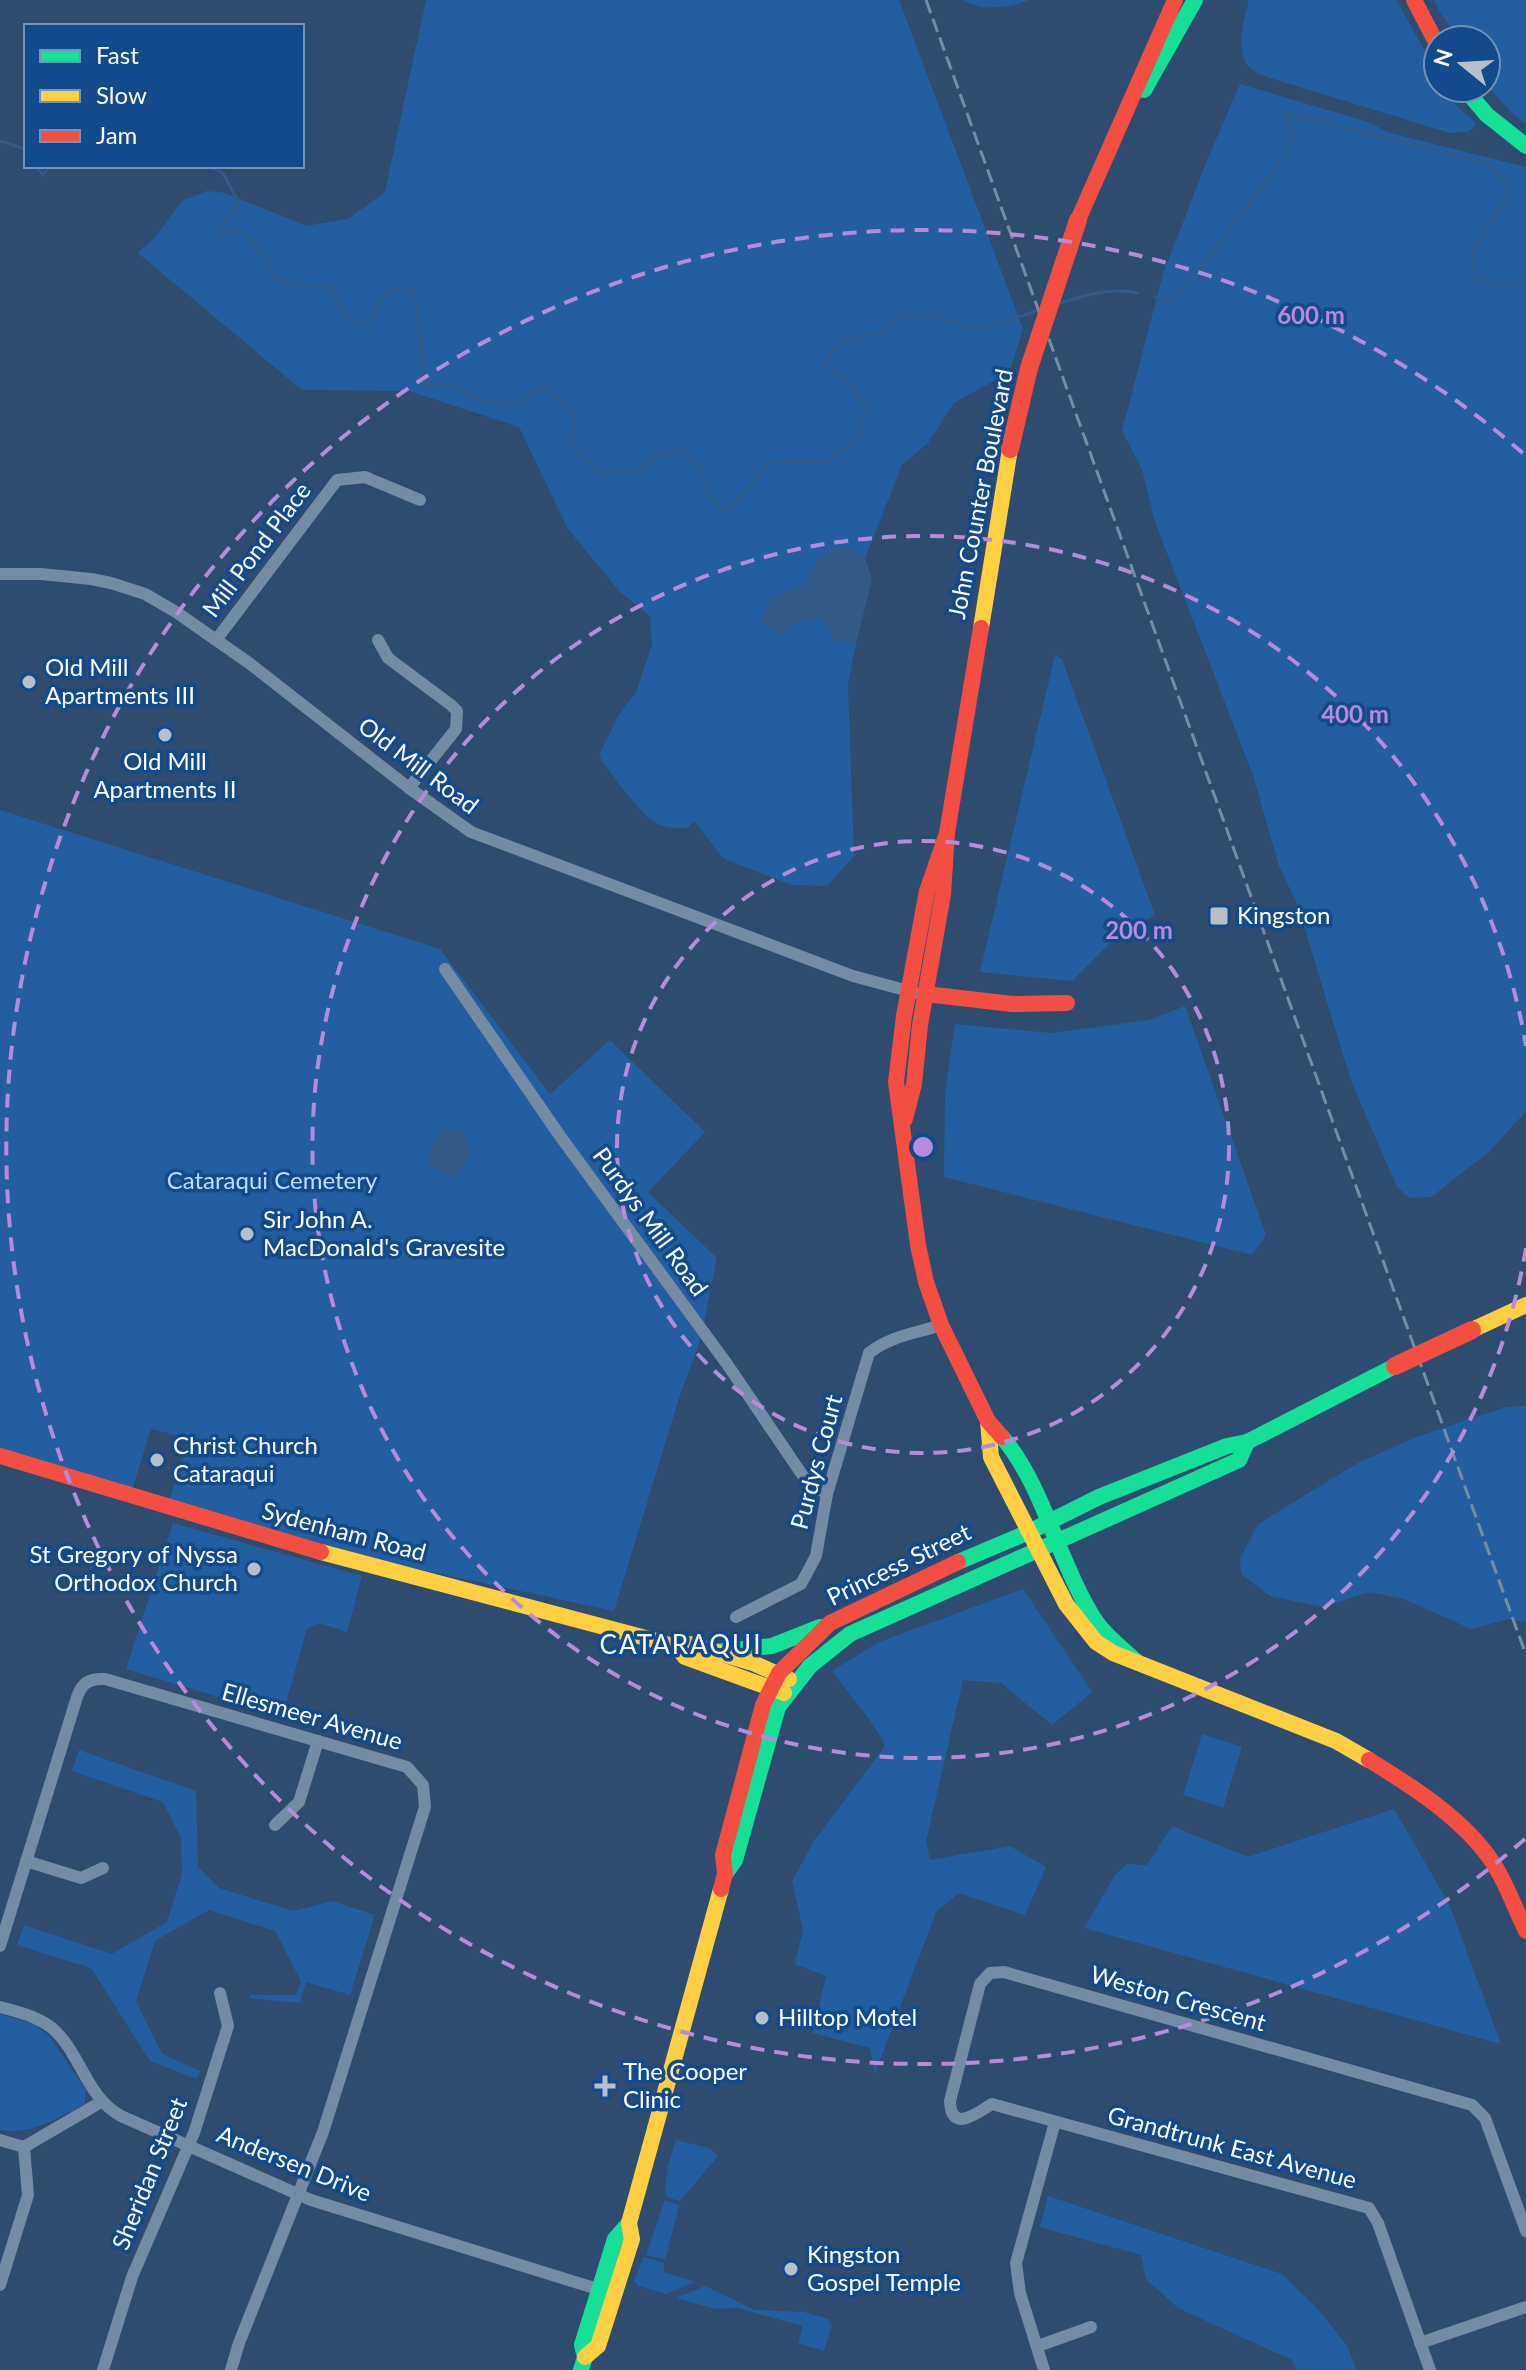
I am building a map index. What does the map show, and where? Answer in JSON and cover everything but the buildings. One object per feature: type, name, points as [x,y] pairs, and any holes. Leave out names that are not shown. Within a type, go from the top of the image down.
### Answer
[{"type":"main road","name":"John Counter Boulevard","points":[[1136,1661],[1103,1631],[1090,1613],[1068,1570],[1049,1521],[1010,1446],[988,1421],[941,1325],[926,1282],[918,1245],[896,1082],[917,993],[927,891],[947,833],[1010,449],[1029,368],[1078,220],[1175,0]]},
{"type":"main road","name":"John Counter Boulevard","points":[[1098,173],[1195,0]]},
{"type":"main road","points":[[1414,0],[1427,24]]},
{"type":"main road","points":[[1479,104],[1526,146]]},
{"type":"main road","points":[[917,993],[1012,1004],[1067,1003]]},
{"type":"main road","name":"Princess Street","points":[[583,2364],[582,2345],[608,2292],[615,2239],[629,2223],[725,1874],[735,1860],[783,1684],[830,1623],[1099,1497],[1227,1446],[1247,1442],[1395,1366],[1526,1305]]},
{"type":"main road","name":"John Counter Boulevard","points":[[988,1421],[991,1457],[1066,1604],[1086,1632],[1104,1647],[1136,1661],[1336,1741],[1414,1787],[1453,1819],[1493,1863],[1526,1931]]},
{"type":"main road","name":"Princess Street","points":[[783,1684],[850,1634],[1239,1460],[1247,1442]]},
{"type":"main road","name":"Sydenham Road","points":[[0,1456],[302,1547],[678,1648],[689,1644],[714,1652],[783,1684]]},
{"type":"main road","points":[[714,1652],[772,1646],[830,1623]]},
{"type":"main road","name":"Sydenham Road","points":[[678,1648],[685,1657],[783,1684]]},
{"type":"street","name":"Mill Pond Place","points":[[216,640],[337,480],[365,477],[420,500]]},
{"type":"street","name":"Old Mill Road","points":[[0,574],[41,574],[111,583],[145,594],[216,640],[409,788],[480,837],[853,976],[917,993]]},
{"type":"street","points":[[378,640],[388,658],[457,711],[456,729],[409,788]]},
{"type":"street","name":"Purdys Mill Road","points":[[445,969],[560,1136],[727,1364],[801,1473],[809,1483],[827,1494]]},
{"type":"street","name":"Purdys Court","points":[[736,1617],[801,1584],[816,1556],[827,1494],[869,1353],[894,1339],[941,1325]]},
{"type":"street","name":"Ellesmeer Avenue","points":[[0,1946],[77,1697],[90,1680],[105,1679],[407,1767],[420,1780],[426,1799],[323,2132],[231,2370]]},
{"type":"street","points":[[275,1825],[299,1802],[318,1741]]},
{"type":"street","points":[[26,1861],[81,1878],[103,1868]]},
{"type":"street","name":"Weston Crescent","points":[[1055,2122],[992,2104],[966,2120],[956,2119],[950,2111],[980,1984],[990,1973],[1004,1972],[1472,2105],[1485,2118],[1526,2231]]},
{"type":"street","name":"Sheridan Street","points":[[103,2370],[132,2277],[189,2146],[228,2026],[220,1993]]},
{"type":"street","name":"Andersen Drive","points":[[0,2007],[36,2018],[56,2032],[101,2102],[121,2116],[297,2194],[608,2292]]},
{"type":"street","points":[[0,2140],[24,2147],[101,2102]]},
{"type":"street","points":[[1044,2370],[1020,2293],[1016,2263],[1055,2122]]},
{"type":"street","name":"Grandtrunk East Avenue","points":[[1055,2122],[1369,2208],[1378,2223],[1430,2370]]},
{"type":"street","points":[[0,2285],[28,2195],[24,2147]]},
{"type":"street","points":[[1420,2343],[1526,2307]]},
{"type":"street","points":[[1038,2346],[1091,2327]]},
{"type":"green space","points":[[426,0],[899,0],[1023,329],[1008,378],[997,379],[954,403],[928,443],[902,465],[865,558],[845,547],[819,559],[806,585],[772,597],[761,622],[781,636],[796,623],[817,617],[826,622],[834,640],[856,644],[848,684],[854,856],[827,886],[792,885],[724,859],[694,821],[688,828],[655,823],[615,779],[599,755],[618,716],[636,692],[652,645],[650,616],[620,592],[568,529],[519,427],[409,391],[302,390],[138,253],[155,237],[182,201],[207,191],[226,193],[306,226],[348,219],[385,192]]},
{"type":"green space","points":[[963,0],[1029,0],[996,8]]},
{"type":"green space","points":[[1249,0],[1396,0],[1422,46],[1422,104],[1456,104],[1476,125],[1468,132],[1450,133],[1267,77],[1250,68],[1245,61],[1241,44]]},
{"type":"green space","points":[[1433,0],[1526,0],[1526,124],[1502,102],[1502,24],[1448,24]]},
{"type":"green space","points":[[1240,84],[1365,121],[1390,133],[1526,167],[1526,1111],[1489,1152],[1431,1197],[1410,1198],[1397,1187],[1351,1081],[1298,906],[1279,866],[1253,775],[1155,522],[1142,469],[1122,431],[1163,274]]},
{"type":"green space","points":[[1055,655],[1062,659],[1155,915],[1120,933],[1072,981],[980,972]]},
{"type":"green space","name":"Cataraqui Cemetery","points":[[0,810],[440,949],[550,1094],[610,1040],[705,1132],[648,1192],[717,1258],[700,1341],[679,1398],[614,1611],[310,1546],[168,1505],[188,1438],[151,1429],[131,1493],[0,1450]]},
{"type":"green space","points":[[1185,1006],[1266,1235],[1252,1255],[944,1177],[945,1093],[955,1024],[1051,1033],[1150,1020]]},
{"type":"green space","points":[[1526,1406],[1526,1622],[1509,1619],[1471,1629],[1404,1599],[1370,1592],[1323,1607],[1270,1596],[1241,1574],[1240,1559],[1258,1524],[1356,1464],[1416,1437],[1506,1407]]},
{"type":"green space","points":[[173,1523],[362,1576],[347,1632],[319,1623],[307,1629],[282,1716],[126,1669]]},
{"type":"green space","points":[[1023,1589],[1092,1692],[1052,1725],[1001,1683],[963,1680],[926,1841],[930,1860],[1010,1846],[1046,1867],[1025,1915],[959,1893],[936,1912],[875,2073],[870,2048],[813,2033],[826,1976],[795,1964],[803,1930],[792,1881],[814,1841],[885,1746],[832,1671],[879,1642]]},
{"type":"green space","points":[[1202,1734],[1242,1747],[1223,1808],[1183,1795]]},
{"type":"green space","points":[[79,1750],[196,1791],[198,1867],[219,1888],[293,1911],[332,1901],[375,1915],[350,1995],[306,1982],[300,2003],[250,1998],[250,1995],[296,1995],[301,1981],[275,1931],[209,1910],[155,1941],[136,2001],[162,2054],[200,2071],[197,2079],[150,2061],[91,1968],[17,1945],[24,1925],[112,1954],[167,1922],[182,1874],[181,1838],[163,1802],[72,1771]]},
{"type":"green space","points":[[1394,1809],[1449,1904],[1501,2044],[1084,1928],[1116,1874],[1127,1864],[1147,1865],[1172,1826],[1248,1857]]},
{"type":"green space","points":[[0,2014],[34,2024],[49,2036],[86,2090],[85,2104],[34,2128],[0,2130]]},
{"type":"green space","points":[[676,2140],[709,2148],[718,2156],[680,2201],[666,2197],[665,2190]]},
{"type":"green space","points":[[1048,2196],[1282,2274],[1317,2308],[1348,2347],[1356,2370],[1297,2370],[1292,2360],[1178,2308],[1146,2279],[1141,2255],[1040,2227]]},
{"type":"green space","points":[[665,2200],[679,2205],[665,2260],[646,2255]]},
{"type":"green space","points":[[644,2257],[664,2263],[664,2272],[695,2282],[666,2294],[639,2286],[634,2280]]},
{"type":"green space","points":[[705,2286],[755,2310],[804,2312],[828,2319],[832,2325],[824,2351],[798,2343],[803,2326],[737,2308],[716,2309],[676,2298]]},
{"type":"shaded area","points":[[845,547],[865,558],[872,579],[856,644],[834,640],[826,622],[817,617],[796,623],[782,636],[760,622],[772,597],[806,585],[824,555]]},
{"type":"shaded area","points":[[449,1128],[463,1131],[471,1151],[455,1178],[427,1165],[437,1139]]},
{"type":"waterway","points":[[1286,113],[1489,164],[1511,190],[1471,255],[1478,278],[1504,289],[1526,281]]},
{"type":"waterway","points":[[1155,297],[1173,301],[1207,261],[1282,160],[1292,135],[1286,113]]},
{"type":"waterway","points":[[0,141],[24,150]]},
{"type":"waterway","points":[[38,168],[43,175],[48,168]]},
{"type":"waterway","points":[[212,168],[223,173],[239,203],[218,232],[241,230],[268,259],[276,281],[332,288],[344,317],[369,325],[378,303],[395,287],[412,289],[421,328],[426,385],[451,384],[479,399],[510,406],[544,387],[576,416],[571,447],[600,475],[640,470],[659,454],[680,450],[703,472],[709,496],[726,513],[771,462],[829,461],[857,437],[867,411],[851,383],[823,364],[841,342],[882,332],[900,316],[925,314],[972,327],[996,324],[1036,311]]},
{"type":"waterway","points":[[1057,304],[1106,292],[1137,293]]},
{"type":"railway","points":[[926,0],[1526,1655]]},
{"type":"traffic: fast","points":[[1144,90],[1195,0]]},
{"type":"traffic: fast","points":[[1478,104],[1526,146]]},
{"type":"traffic: fast","points":[[958,1562],[1029,1532],[1099,1497],[1227,1446],[1247,1442],[1395,1366]]},
{"type":"traffic: fast","points":[[1002,1437],[1028,1476],[1068,1569],[1094,1619],[1136,1661]]},
{"type":"traffic: fast","points":[[725,1874],[735,1860],[778,1707],[810,1666],[850,1634],[1239,1460],[1247,1442]]},
{"type":"traffic: fast","points":[[714,1652],[772,1646],[820,1627]]},
{"type":"traffic: fast","points":[[581,2370],[585,2357],[582,2345],[615,2239],[629,2223]]},
{"type":"traffic: slow","points":[[981,628],[1010,449]]},
{"type":"traffic: slow","points":[[1472,1330],[1526,1305]]},
{"type":"traffic: slow","points":[[988,1421],[991,1457],[1066,1604],[1096,1642],[1113,1653],[1336,1741],[1369,1760]]},
{"type":"traffic: slow","points":[[321,1552],[657,1641],[678,1648],[685,1657],[784,1693]]},
{"type":"traffic: slow","points":[[678,1648],[689,1644],[753,1663],[789,1679]]},
{"type":"traffic: slow","points":[[585,2357],[598,2346],[632,2239],[629,2223],[721,1889]]},
{"type":"traffic: jam","points":[[1078,220],[1175,0]]},
{"type":"traffic: jam","points":[[1414,0],[1427,24]]},
{"type":"traffic: jam","points":[[1010,449],[1029,368],[1078,220]]},
{"type":"traffic: jam","points":[[905,1119],[914,1084],[920,1025],[943,894],[947,833],[981,628]]},
{"type":"traffic: jam","points":[[947,833],[927,891],[904,1016],[896,1082],[918,1245],[926,1282],[941,1325],[988,1421],[1002,1437]]},
{"type":"traffic: jam","points":[[926,994],[1012,1004],[1067,1003]]},
{"type":"traffic: jam","points":[[1395,1366],[1472,1330]]},
{"type":"traffic: jam","points":[[0,1456],[321,1552]]},
{"type":"traffic: jam","points":[[721,1889],[725,1874],[723,1855],[763,1705],[779,1673],[830,1623],[958,1562]]},
{"type":"traffic: jam","points":[[1369,1760],[1420,1793],[1468,1832],[1498,1871],[1526,1931]]},
{"type":"place","name":"Old Mill Apartments III","points":[[29,682]]},
{"type":"place","name":"Old Mill Apartments II","points":[[165,735]]},
{"type":"place","name":"Kingston","points":[[1219,916]]},
{"type":"place","name":"Sir John A. MacDonald's Gravesite","points":[[247,1234]]},
{"type":"place","name":"Christ Church Cataraqui","points":[[157,1460]]},
{"type":"place","name":"St Gregory of Nyssa Orthodox Church","points":[[254,1569]]},
{"type":"place","name":"Hilltop Motel","points":[[762,2018]]},
{"type":"place","name":"The Cooper Clinic","points":[[605,2086]]},
{"type":"place","name":"Kingston Gospel Temple","points":[[791,2269]]},
{"type":"district","name":"CATARAQUI","points":[[681,1645]]}]
